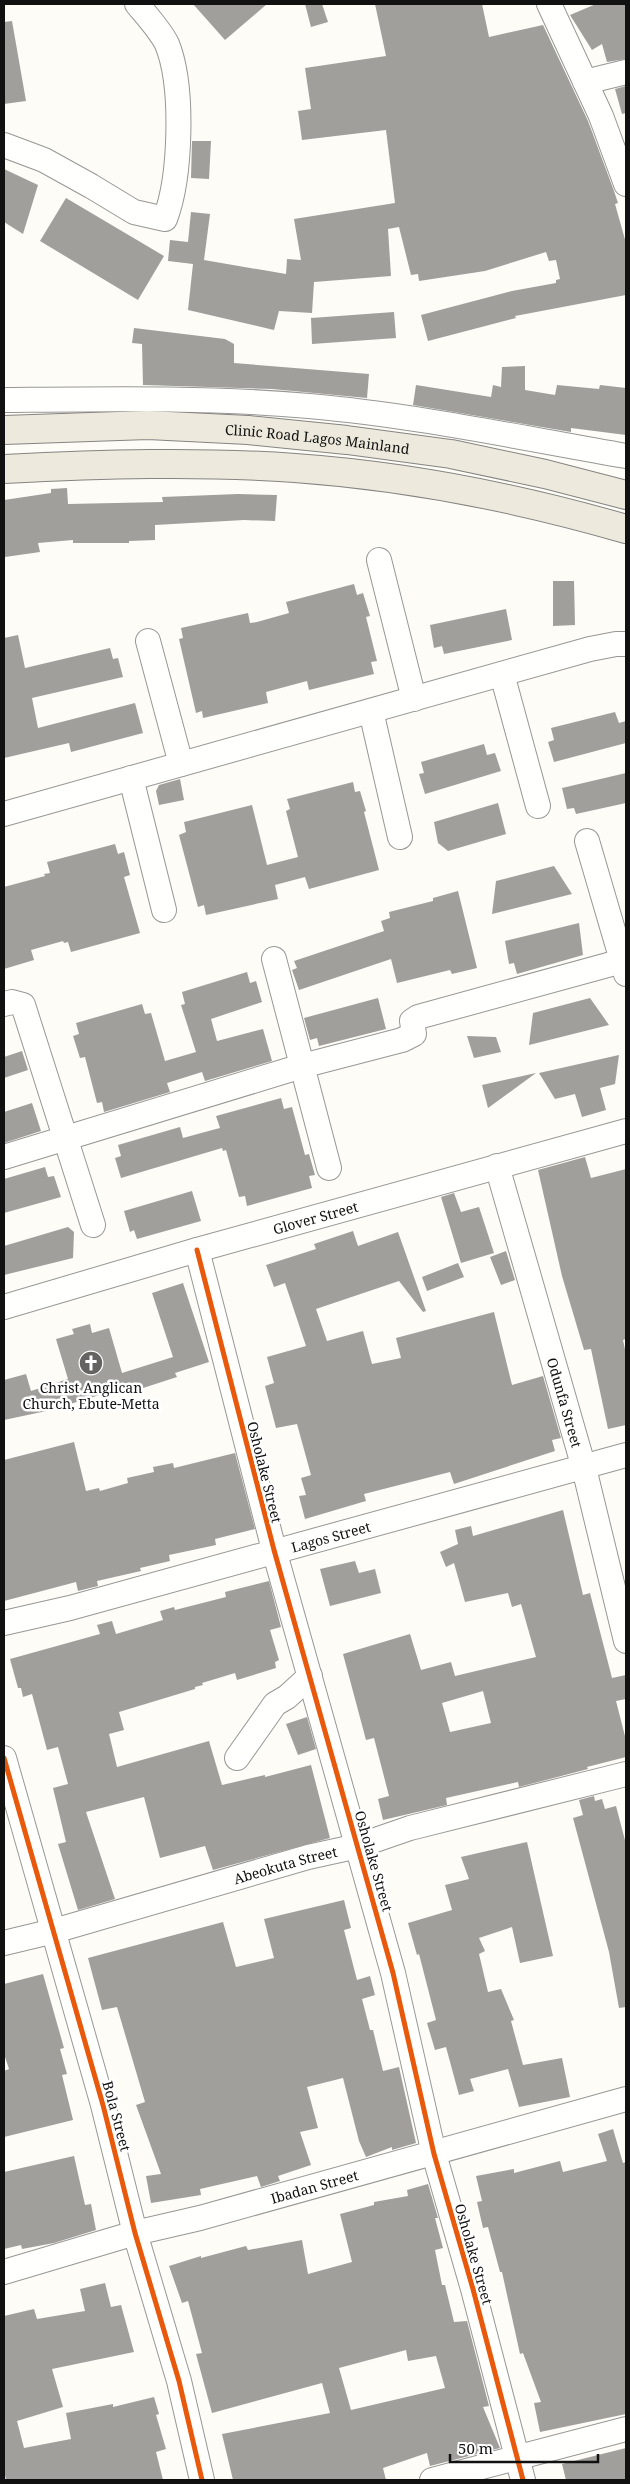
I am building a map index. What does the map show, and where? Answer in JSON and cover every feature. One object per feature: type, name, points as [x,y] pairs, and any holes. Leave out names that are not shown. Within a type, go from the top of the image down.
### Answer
[{"type":"main road","name":"Clinic Road Lagos Mainland","points":[[4,430],[148,425],[248,430],[348,440],[451,454],[545,474],[626,495]]},
{"type":"main road","points":[[4,469],[171,463],[296,468],[416,482],[522,502],[626,529]]},
{"type":"street","points":[[4,144],[44,160],[134,212],[165,218],[172,199],[177,85],[166,42],[137,4]]},
{"type":"street","points":[[549,4],[601,116],[626,184]]},
{"type":"street","points":[[585,82],[626,72]]},
{"type":"street","points":[[4,400],[184,400],[310,406],[440,424],[626,456]]},
{"type":"street","points":[[379,560],[414,699]]},
{"type":"street","points":[[148,640],[181,764]]},
{"type":"street","points":[[4,814],[590,649],[626,644]]},
{"type":"street","points":[[502,674],[538,806]]},
{"type":"street","points":[[372,711],[400,837]]},
{"type":"street","points":[[130,778],[164,910]]},
{"type":"street","points":[[4,1157],[65,1140],[302,1066],[408,1037],[414,1034],[412,1021],[418,1017],[625,965],[587,841]]},
{"type":"street","points":[[274,959],[329,1168]]},
{"type":"street","points":[[4,1004],[12,1002],[23,1005],[93,1224]]},
{"type":"street","name":"Glover Street","points":[[4,1307],[197,1250],[626,1130]]},
{"type":"street","name":"Odunfa Street","points":[[497,1166],[584,1468],[626,1640]]},
{"type":"street","name":"Osholake Street","points":[[197,1250],[274,1550],[393,1973],[434,2154],[523,2480]]},
{"type":"street","name":"Lagos Street","points":[[4,1623],[79,1605],[274,1550],[626,1456]]},
{"type":"street","points":[[237,1758],[275,1704],[287,1697],[310,1676]]},
{"type":"street","name":"Bola Street","points":[[4,1758],[103,2105],[135,2233],[179,2381],[202,2480]]},
{"type":"street","name":"Abeokuta Street","points":[[4,1943],[54,1931],[308,1857],[358,1846],[410,1828],[626,1774]]},
{"type":"street","name":"Ibadan Street","points":[[4,2272],[135,2233],[200,2218],[626,2099]]},
{"type":"street","points":[[432,2480],[517,2456],[552,2450],[626,2429]]},
{"type":"building","points":[[193,4],[267,4],[225,40]]},
{"type":"building","points":[[305,4],[322,4],[328,22],[311,27]]},
{"type":"building","points":[[375,4],[482,4],[489,37],[543,25],[588,121],[618,203],[615,204],[626,243],[626,295],[515,316],[516,318],[428,341],[421,315],[512,291],[556,283],[556,280],[560,279],[556,260],[549,261],[546,252],[485,271],[419,281],[418,274],[411,275],[399,227],[388,229],[391,276],[314,282],[312,313],[279,311],[274,330],[188,310],[193,264],[168,261],[170,240],[188,242],[191,212],[210,214],[204,260],[286,274],[287,259],[301,260],[294,219],[395,203],[386,130],[302,140],[298,111],[311,109],[305,68],[386,56]]},
{"type":"building","points":[[596,4],[626,4],[626,59],[607,62],[602,44],[592,50],[570,15]]},
{"type":"building","points":[[12,21],[26,101],[4,104],[4,22]]},
{"type":"building","points":[[626,86],[626,113],[622,114],[615,89]]},
{"type":"building","points":[[192,141],[211,141],[209,179],[191,178]]},
{"type":"building","points":[[4,169],[38,185],[23,234],[4,222]]},
{"type":"building","points":[[66,198],[164,256],[138,300],[40,241]]},
{"type":"building","points":[[394,312],[396,338],[312,344],[311,318]]},
{"type":"building","points":[[134,328],[225,339],[234,344],[234,363],[369,374],[367,398],[272,389],[143,385],[142,344],[132,343]]},
{"type":"building","points":[[525,366],[525,390],[555,395],[557,385],[599,389],[600,385],[626,388],[626,435],[571,428],[571,432],[413,405],[416,385],[491,397],[493,385],[501,387],[502,367]]},
{"type":"building","points":[[67,488],[68,504],[163,502],[162,497],[238,494],[277,495],[275,521],[244,520],[155,525],[155,540],[129,541],[129,543],[73,543],[73,540],[38,543],[40,552],[5,557],[4,500],[51,493],[51,489]]},
{"type":"building","points":[[553,581],[574,581],[575,625],[553,626]]},
{"type":"building","points":[[354,584],[357,595],[363,593],[370,616],[366,617],[377,661],[371,662],[374,674],[309,690],[307,681],[266,692],[268,703],[203,718],[202,711],[196,713],[179,639],[183,638],[181,628],[248,613],[250,623],[257,622],[289,613],[286,602]]},
{"type":"building","points":[[506,609],[512,640],[444,654],[442,646],[434,648],[430,625]]},
{"type":"building","points":[[18,635],[25,668],[110,648],[113,659],[118,658],[123,677],[32,698],[38,728],[135,703],[143,733],[71,752],[69,743],[4,758],[4,638]]},
{"type":"building","points":[[615,712],[619,723],[626,721],[626,743],[554,762],[548,742],[554,740],[551,728]]},
{"type":"building","points":[[484,744],[487,755],[495,753],[501,771],[425,794],[419,774],[424,773],[421,762]]},
{"type":"building","points":[[626,773],[626,803],[576,814],[574,808],[567,809],[562,788]]},
{"type":"building","points":[[180,779],[184,800],[159,805],[156,791],[159,785]]},
{"type":"building","points":[[353,782],[355,792],[360,791],[366,811],[364,812],[379,870],[309,889],[305,877],[275,885],[278,899],[206,915],[204,905],[198,907],[179,835],[186,832],[184,822],[252,805],[267,865],[298,857],[286,811],[290,809],[287,799]]},
{"type":"building","points":[[498,803],[506,834],[448,851],[438,843],[434,822]]},
{"type":"building","points":[[115,844],[118,854],[124,852],[130,875],[124,877],[140,933],[71,952],[68,942],[64,943],[63,941],[31,950],[34,960],[4,969],[4,887],[45,876],[44,874],[50,873],[47,862]]},
{"type":"building","points":[[554,866],[572,894],[492,914],[496,881]]},
{"type":"building","points":[[458,891],[477,968],[452,974],[450,970],[397,983],[391,959],[299,990],[292,970],[297,968],[294,961],[384,931],[381,921],[390,918],[389,912],[433,901],[433,898]]},
{"type":"building","points":[[579,923],[583,955],[517,974],[514,963],[509,964],[505,941]]},
{"type":"building","points":[[247,972],[250,983],[256,981],[262,1002],[211,1019],[217,1041],[263,1029],[272,1061],[205,1081],[202,1072],[167,1083],[170,1092],[104,1112],[102,1102],[97,1103],[85,1057],[80,1058],[73,1036],[79,1034],[76,1023],[142,1004],[145,1014],[151,1013],[165,1061],[196,1052],[181,1005],[185,1004],[182,992]]},
{"type":"building","points":[[378,998],[386,1029],[319,1046],[317,1038],[310,1040],[304,1018]]},
{"type":"building","points":[[590,998],[609,1025],[529,1045],[533,1013]]},
{"type":"building","points":[[467,1036],[496,1037],[501,1052],[474,1058]]},
{"type":"building","points":[[22,1051],[28,1070],[4,1078],[4,1057]]},
{"type":"building","points":[[619,1055],[615,1084],[600,1088],[606,1110],[582,1117],[575,1094],[555,1099],[539,1073]]},
{"type":"building","points":[[536,1073],[488,1108],[482,1085]]},
{"type":"building","points":[[281,1098],[284,1109],[292,1107],[305,1155],[309,1154],[315,1175],[309,1176],[312,1188],[247,1206],[245,1196],[239,1197],[226,1150],[223,1151],[222,1148],[121,1178],[115,1158],[121,1156],[118,1145],[180,1127],[183,1138],[220,1128],[216,1116]]},
{"type":"building","points":[[32,1103],[41,1131],[4,1143],[4,1112]]},
{"type":"building","points":[[585,1157],[591,1178],[626,1169],[626,1339],[623,1340],[626,1354],[626,1425],[608,1429],[591,1349],[584,1350],[562,1276],[538,1170]]},
{"type":"building","points":[[45,1167],[48,1177],[54,1176],[61,1197],[4,1213],[4,1179]]},
{"type":"building","points":[[192,1191],[201,1221],[137,1239],[134,1230],[130,1232],[124,1211]]},
{"type":"building","points":[[454,1193],[461,1212],[479,1207],[494,1253],[461,1263],[441,1197]]},
{"type":"building","points":[[68,1227],[74,1232],[73,1258],[4,1275],[4,1246]]},
{"type":"building","points":[[353,1231],[358,1246],[398,1232],[426,1311],[423,1312],[399,1281],[316,1309],[327,1341],[363,1331],[372,1364],[401,1358],[396,1338],[494,1312],[512,1385],[543,1376],[561,1438],[552,1440],[555,1451],[454,1484],[450,1472],[364,1494],[366,1501],[305,1519],[299,1496],[306,1495],[301,1478],[311,1475],[297,1424],[276,1428],[265,1386],[274,1383],[267,1357],[306,1346],[285,1283],[274,1287],[266,1265],[316,1249],[314,1244]]},
{"type":"building","points":[[506,1251],[515,1280],[501,1285],[490,1257]]},
{"type":"building","points":[[458,1263],[464,1277],[427,1291],[422,1277]]},
{"type":"building","points":[[183,1283],[209,1362],[175,1373],[177,1377],[140,1389],[138,1383],[51,1410],[4,1420],[4,1380],[26,1374],[31,1391],[68,1379],[56,1339],[74,1334],[72,1329],[90,1324],[92,1333],[109,1328],[122,1373],[173,1357],[152,1293]]},
{"type":"building","points":[[74,1442],[86,1491],[99,1488],[100,1491],[128,1483],[127,1478],[154,1472],[153,1467],[173,1463],[174,1468],[235,1453],[255,1529],[215,1539],[216,1545],[169,1555],[170,1561],[140,1568],[141,1571],[97,1581],[98,1586],[78,1591],[76,1582],[4,1601],[4,1460]]},
{"type":"building","points":[[563,1510],[583,1595],[590,1593],[612,1678],[626,1675],[626,1699],[616,1701],[626,1740],[626,1757],[519,1787],[518,1782],[446,1798],[447,1805],[383,1820],[378,1799],[389,1796],[374,1738],[366,1740],[343,1654],[410,1634],[421,1670],[451,1662],[455,1676],[536,1657],[521,1604],[512,1607],[508,1593],[465,1602],[454,1563],[446,1567],[440,1552],[458,1544],[455,1530],[471,1526],[473,1536]],"holes":[[[483,1691],[491,1723],[450,1732],[442,1703]]]},
{"type":"building","points":[[355,1561],[359,1573],[375,1569],[381,1593],[330,1606],[320,1569]]},
{"type":"building","points":[[269,1581],[281,1627],[270,1630],[279,1660],[275,1662],[276,1668],[237,1680],[235,1673],[202,1683],[203,1685],[195,1687],[195,1689],[119,1712],[124,1730],[109,1734],[117,1767],[209,1741],[222,1785],[265,1775],[265,1777],[311,1765],[330,1838],[213,1870],[205,1846],[160,1858],[144,1797],[86,1812],[115,1899],[78,1910],[58,1844],[66,1842],[53,1788],[68,1784],[58,1747],[47,1750],[32,1694],[23,1697],[21,1688],[18,1688],[10,1659],[100,1634],[97,1625],[112,1621],[116,1634],[163,1620],[160,1611],[174,1607],[175,1610],[226,1597],[225,1592]]},
{"type":"building","points":[[307,1717],[316,1749],[298,1755],[286,1724]]},
{"type":"building","points":[[594,1796],[595,1801],[602,1799],[605,1809],[616,1806],[626,1844],[626,2007],[619,2008],[609,1952],[573,1818],[583,1815],[579,1800]]},
{"type":"building","points":[[527,1842],[553,1956],[520,1963],[512,1927],[479,1938],[485,1951],[479,1954],[488,1992],[501,1989],[514,2020],[511,2021],[523,2065],[562,2058],[570,2097],[519,2107],[508,2069],[470,2079],[474,2091],[459,2095],[446,2047],[435,2050],[427,2023],[436,2020],[419,1954],[417,1955],[408,1923],[452,1910],[445,1885],[469,1879],[461,1857]]},
{"type":"building","points":[[344,1900],[351,1928],[344,1930],[357,1980],[370,1976],[375,1995],[362,1999],[370,2030],[373,2030],[383,2071],[399,2067],[416,2143],[392,2150],[392,2147],[366,2157],[359,2141],[343,2078],[307,2087],[318,2128],[300,2132],[311,2165],[278,2176],[280,2181],[261,2187],[257,2176],[200,2189],[201,2195],[151,2203],[146,2176],[161,2174],[136,2105],[145,2102],[117,2007],[102,2010],[88,1958],[223,1922],[236,1967],[274,1958],[264,1919]]},
{"type":"building","points":[[43,1974],[64,2048],[60,2049],[67,2074],[62,2075],[73,2120],[4,2137],[4,2071],[9,2069],[4,2054],[4,1984]]},
{"type":"building","points":[[613,2129],[623,2163],[626,2162],[626,2414],[540,2432],[534,2403],[541,2402],[523,2353],[520,2354],[502,2272],[500,2272],[488,2227],[483,2228],[477,2202],[482,2201],[476,2176],[514,2169],[514,2173],[560,2161],[563,2172],[607,2161],[598,2134]]},
{"type":"building","points":[[74,2156],[85,2205],[91,2204],[96,2230],[54,2243],[22,2249],[21,2245],[4,2249],[4,2172]]},
{"type":"building","points":[[428,2184],[438,2218],[435,2218],[443,2248],[435,2250],[442,2285],[445,2285],[454,2322],[467,2321],[489,2406],[483,2407],[500,2448],[430,2466],[427,2453],[383,2468],[386,2480],[233,2480],[222,2434],[330,2413],[322,2383],[212,2413],[196,2354],[202,2353],[188,2301],[182,2303],[169,2266],[201,2256],[201,2258],[246,2246],[248,2250],[302,2240],[308,2274],[352,2262],[340,2214],[374,2205],[374,2202],[408,2196],[407,2190]],"holes":[[[406,2350],[408,2361],[436,2356],[445,2388],[351,2410],[339,2368]]]},
{"type":"building","points":[[105,2283],[111,2307],[121,2305],[134,2352],[52,2369],[63,2407],[17,2421],[24,2448],[71,2439],[66,2413],[113,2404],[113,2407],[154,2397],[159,2414],[156,2415],[166,2449],[156,2452],[163,2480],[6,2480],[4,2471],[4,2316],[34,2309],[37,2319],[85,2311],[80,2289]]},
{"type":"building","points":[[626,2448],[626,2480],[566,2480],[562,2464]]},
{"type":"cycle path","points":[[197,1250],[274,1550],[393,1973],[434,2154],[473,2289],[523,2480]]},
{"type":"cycle path","points":[[4,1758],[103,2105],[135,2233],[179,2381],[202,2480]]},
{"type":"place","name":"Christ Anglican Church, Ebute-Metta","points":[[91,1363]]}]
